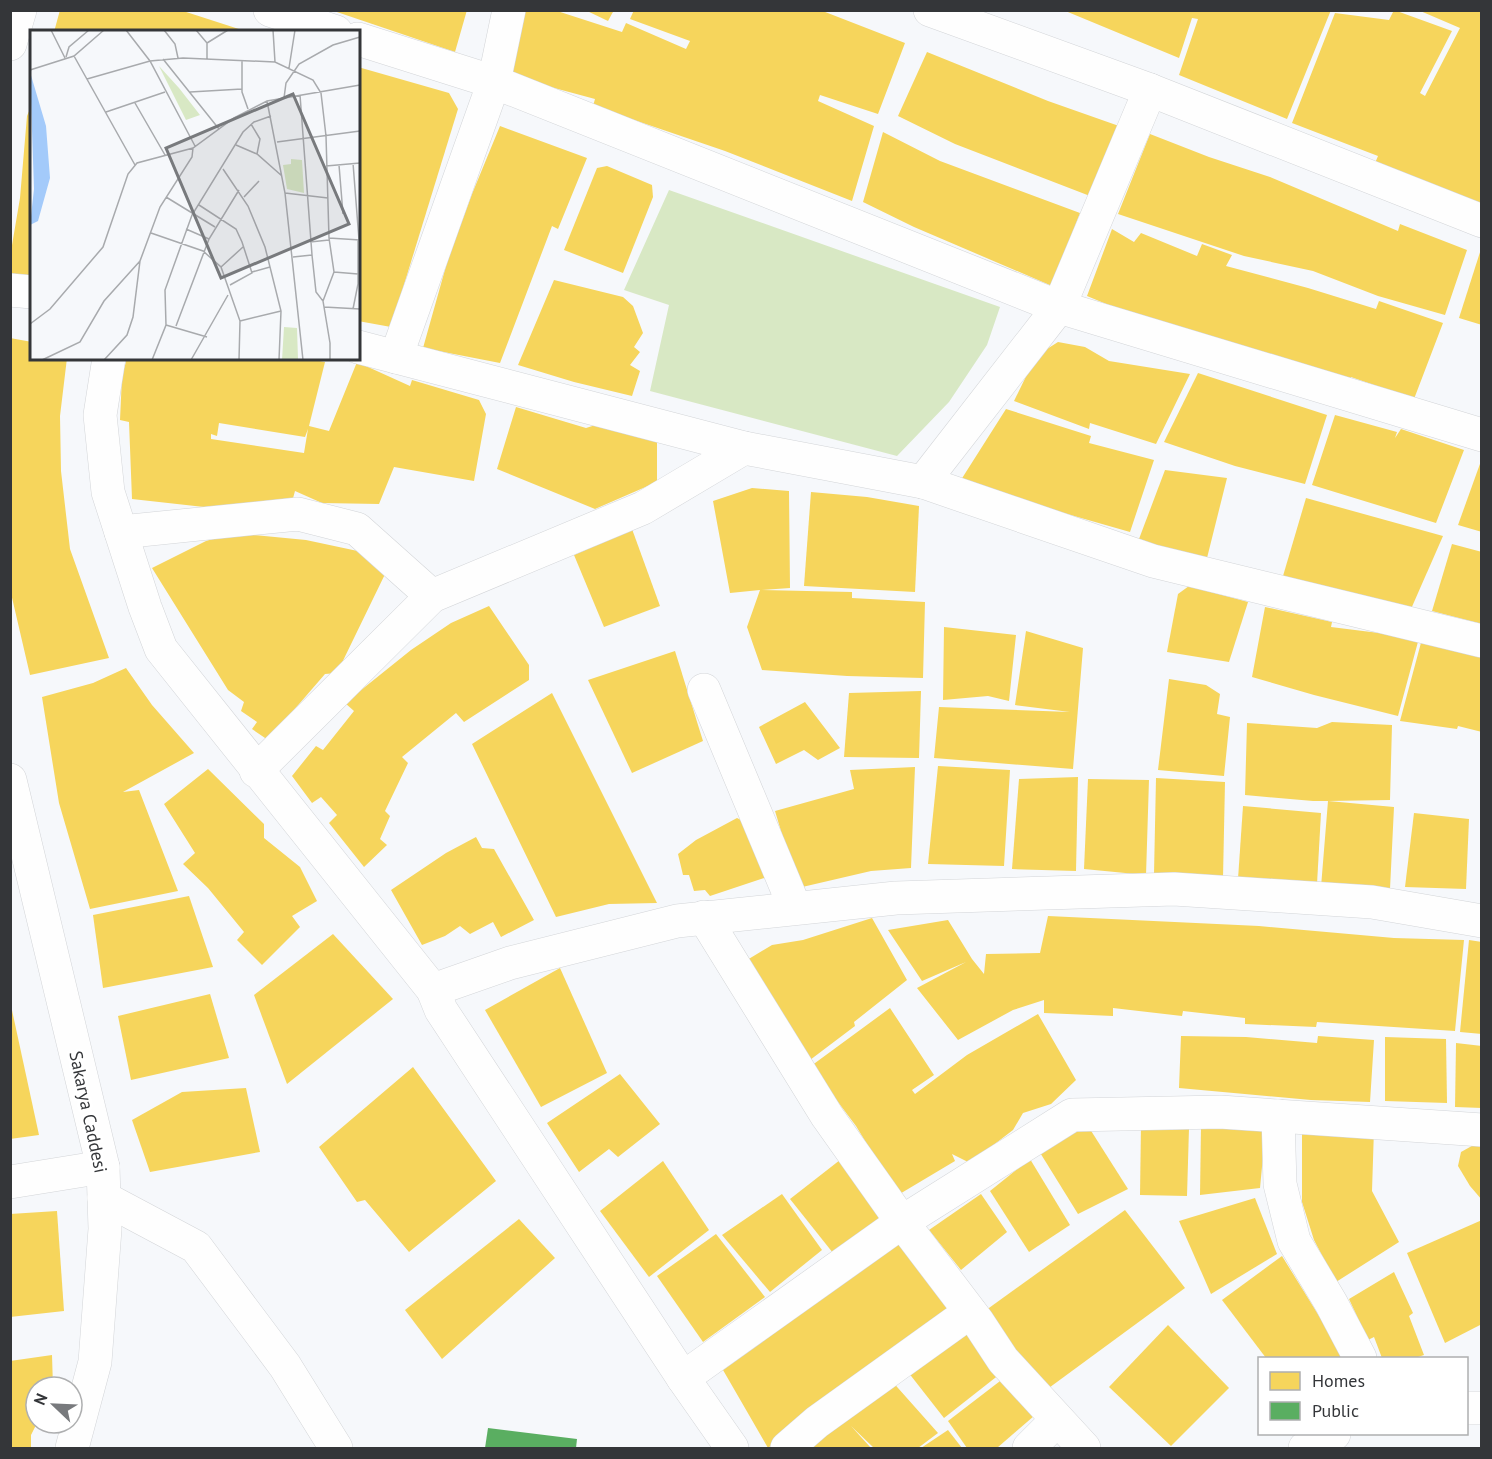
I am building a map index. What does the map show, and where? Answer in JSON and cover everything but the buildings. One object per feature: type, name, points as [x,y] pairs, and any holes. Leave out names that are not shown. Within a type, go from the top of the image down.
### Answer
[{"type":"street","points":[[10,44],[20,10]]},
{"type":"street","points":[[270,10],[330,30]]},
{"type":"street","points":[[396,357],[494,82],[509,10]]},
{"type":"street","points":[[930,10],[1150,90],[1482,221]]},
{"type":"street","points":[[360,40],[494,82],[1059,307],[1482,435]]},
{"type":"street","points":[[923,482],[1059,307],[1150,90]]},
{"type":"street","points":[[10,290],[30,292]]},
{"type":"street","points":[[360,348],[744,448],[923,482],[1153,561],[1482,641]]},
{"type":"street","points":[[109,360],[100,415],[108,492],[145,608],[161,649],[256,771],[433,990],[441,1010],[682,1378],[732,1449]]},
{"type":"street","points":[[256,771],[432,596],[643,507],[744,448]]},
{"type":"street","points":[[121,532],[298,514],[357,529],[432,596]]},
{"type":"street","points":[[704,690],[795,908]]},
{"type":"street","name":"Sakarya Caddesi","points":[[10,780],[21,873],[103,1182],[105,1229],[95,1362],[72,1449]]},
{"type":"street","points":[[433,990],[510,963],[677,921],[896,898],[1174,890],[1372,902],[1482,921]]},
{"type":"street","points":[[704,917],[827,1116],[902,1222],[1003,1360],[1084,1449]]},
{"type":"street","points":[[682,1378],[902,1222],[1072,1115],[1220,1112],[1482,1130]]},
{"type":"street","points":[[1278,1116],[1280,1184],[1294,1242],[1331,1303],[1359,1357]]},
{"type":"street","points":[[10,1182],[103,1182],[196,1247],[285,1366],[336,1449]]},
{"type":"street","points":[[787,1449],[817,1422],[970,1312]]},
{"type":"street","points":[[1029,1449],[1057,1420]]},
{"type":"street","points":[[1305,1449],[1332,1435]]},
{"type":"green space","points":[[669,190],[1000,307],[987,345],[949,402],[897,456],[650,391],[669,305],[624,290]]}]
